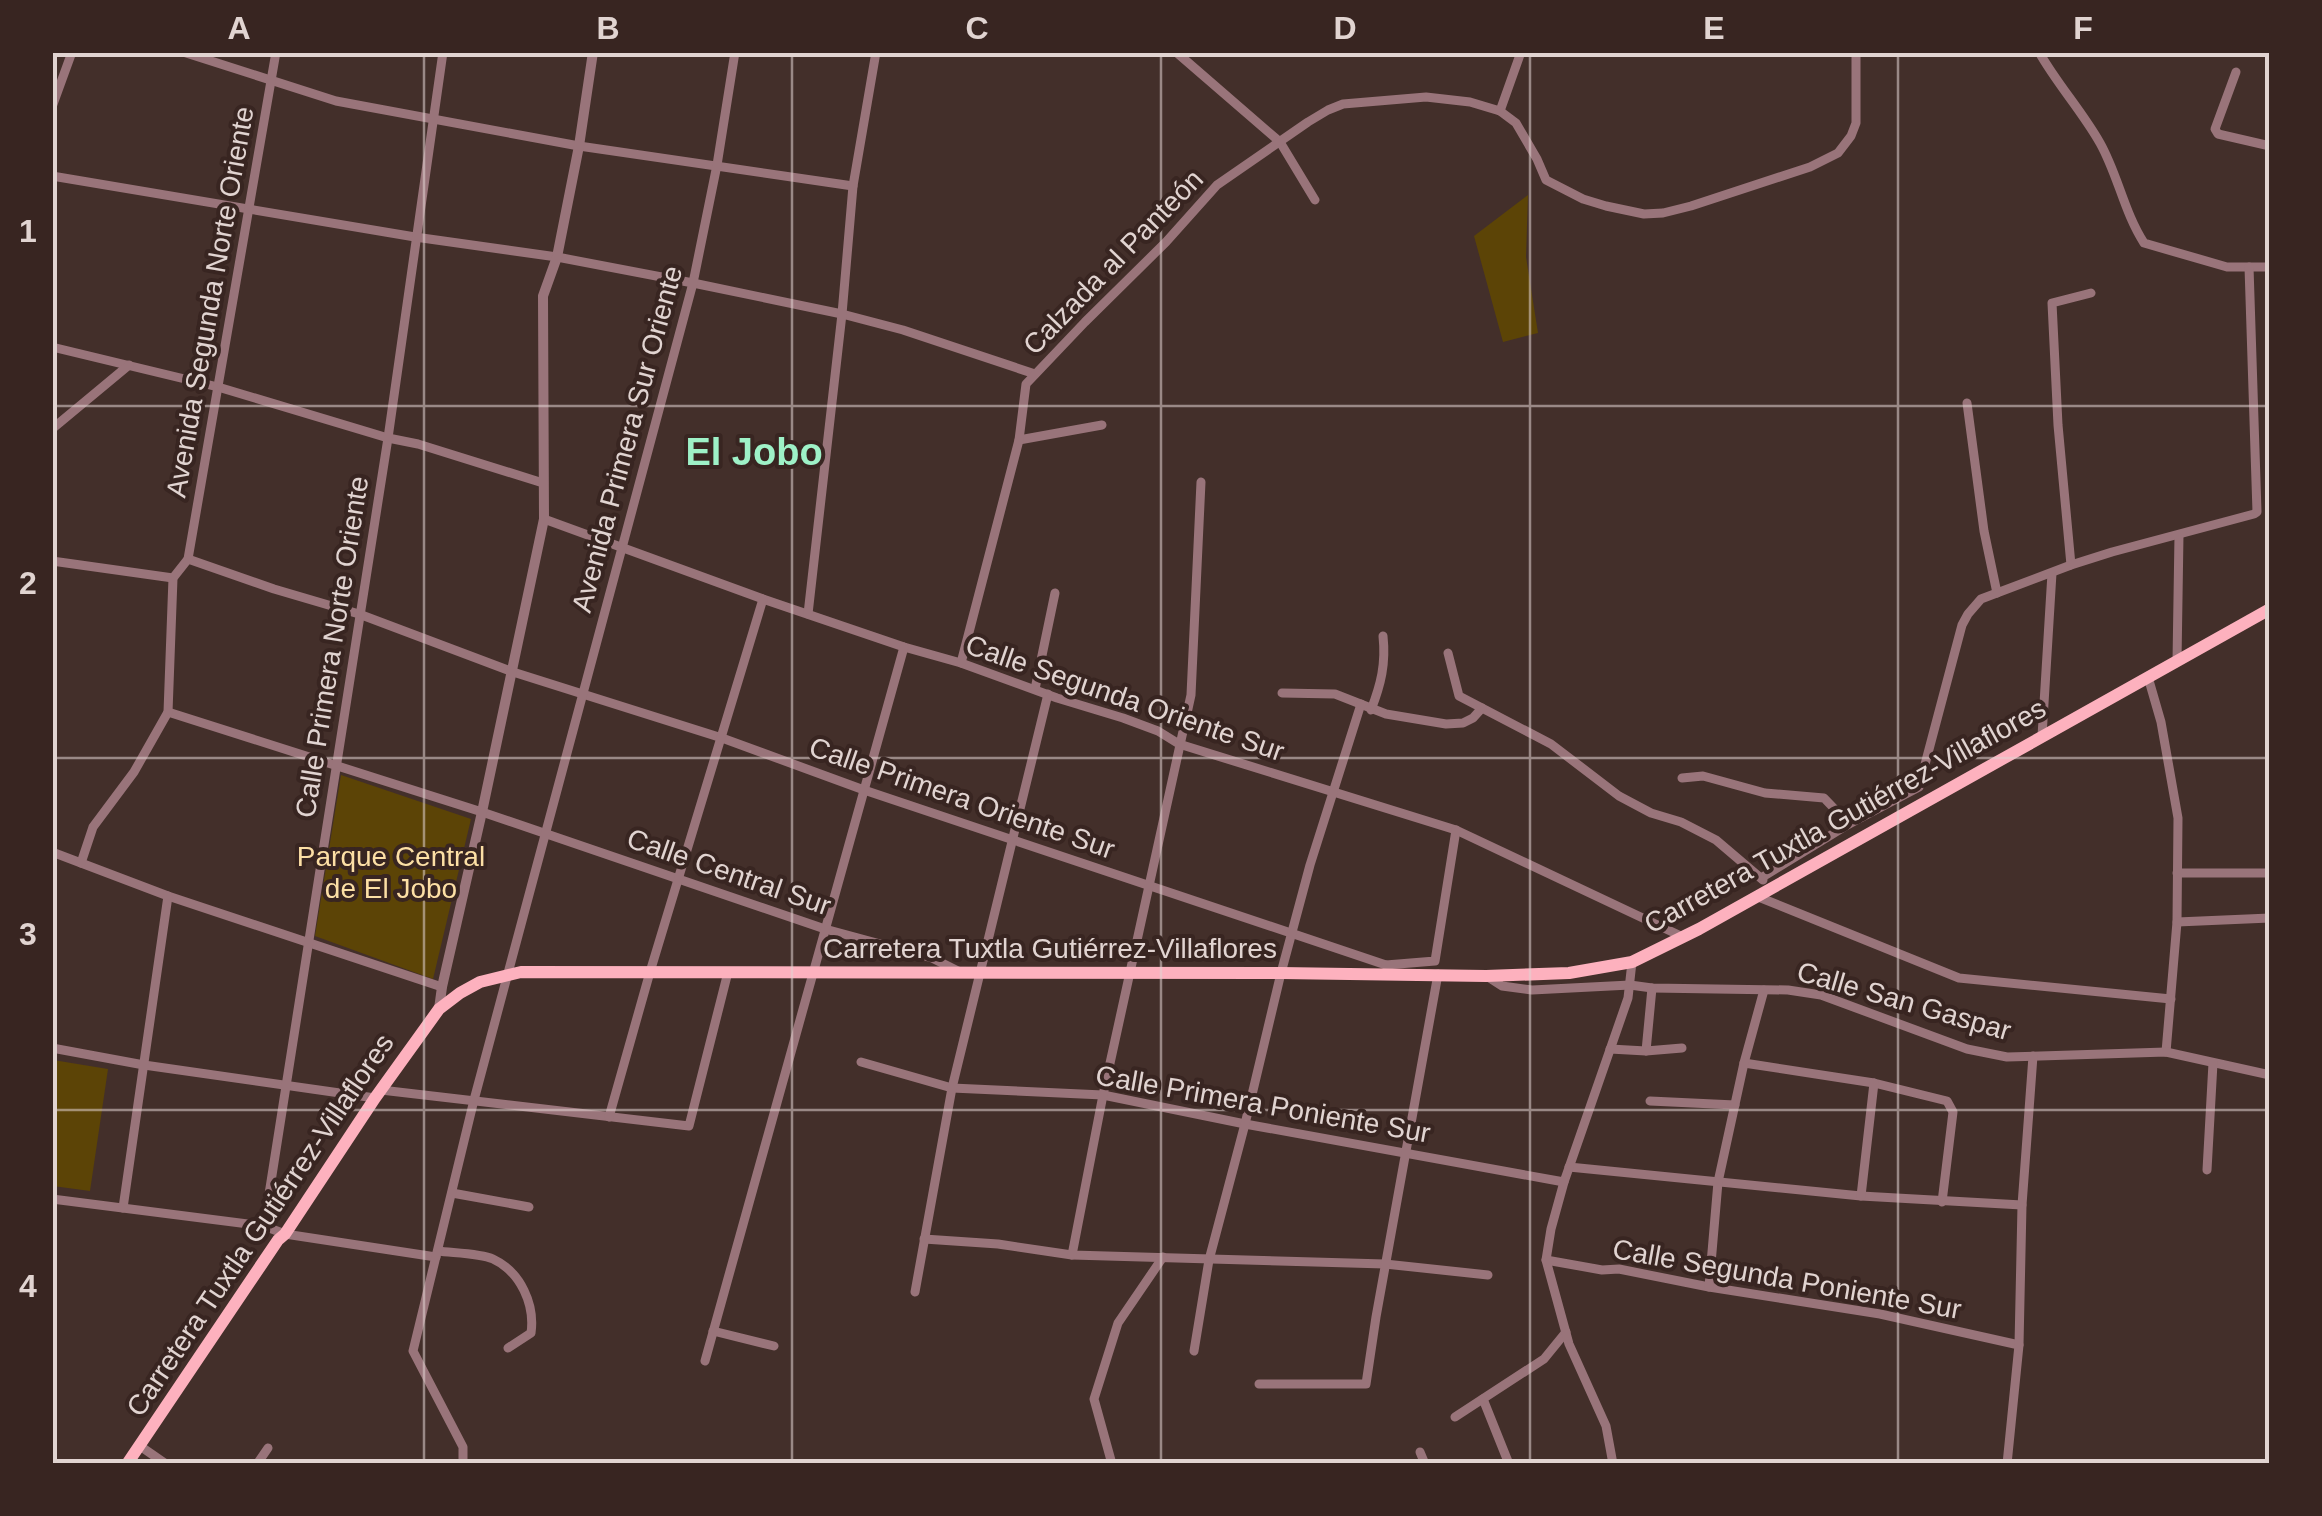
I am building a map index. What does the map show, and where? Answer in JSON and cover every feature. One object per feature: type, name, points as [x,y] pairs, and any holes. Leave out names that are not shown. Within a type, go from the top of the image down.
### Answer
[{"type":"main road","name":"Carretera Tuxtla Gutiérrez-Villaflores","points":[[127,1464],[439,1009],[480,982],[520,972],[1131,974],[1437,968],[1486,976],[1569,973],[1632,962],[2270,609]]},
{"type":"street","points":[[52,108],[72,52]]},
{"type":"street","points":[[183,52],[336,101],[580,146],[853,186]]},
{"type":"street","name":"Avenida Segunda Norte Oriente","points":[[188,560],[276,52]]},
{"type":"street","name":"Calle Primera Norte Oriente","points":[[264,1226],[388,438],[443,52]]},
{"type":"street","points":[[439,1009],[544,519],[543,296],[557,257],[580,146],[593,52]]},
{"type":"street","name":"Avenida Primera Sur Oriente","points":[[463,1464],[463,1447],[414,1352],[474,1100],[693,283],[735,52]]},
{"type":"street","points":[[808,614],[853,186],[876,52]]},
{"type":"street","points":[[1176,52],[1280,142],[1314,200]]},
{"type":"street","points":[[1521,52],[1500,111],[1516,123],[1546,180],[1583,199],[1644,214],[1691,206],[1810,167],[1838,153],[1856,123],[1856,52]]},
{"type":"street","points":[[2038,52],[2099,141],[2144,244],[2227,267],[2270,267]]},
{"type":"street","points":[[2236,72],[2215,129],[2218,134],[2270,146]]},
{"type":"street","name":"Calzada al Panteón","points":[[962,663],[1019,440],[1026,384],[1166,242],[1217,184],[1328,110],[1344,104],[1426,97],[1470,102],[1500,111]]},
{"type":"street","points":[[52,176],[415,238],[557,257],[693,283],[903,330],[1035,374]]},
{"type":"street","points":[[1919,786],[1962,625],[1981,599],[2072,565],[2257,512],[2249,267]]},
{"type":"street","points":[[2072,565],[2058,425],[2052,304],[2091,292]]},
{"type":"street","points":[[52,347],[218,387],[543,483]]},
{"type":"street","points":[[52,430],[129,364]]},
{"type":"street","points":[[1967,402],[1984,531],[1997,594]]},
{"type":"street","points":[[1019,440],[1102,426]]},
{"type":"street","points":[[1072,1254],[1191,695],[1201,482]]},
{"type":"street","name":"Calle Segunda Oriente Sur","points":[[544,519],[763,599],[1140,725],[1179,744],[1456,830],[1683,937]]},
{"type":"street","points":[[2177,661],[2179,536]]},
{"type":"street","points":[[80,863],[93,827],[134,772],[168,712],[174,578],[188,560]]},
{"type":"street","name":"Calle Primera Oriente Sur","points":[[188,560],[359,614],[582,696],[722,738],[1388,970]]},
{"type":"street","points":[[52,561],[174,578]]},
{"type":"street","points":[[2042,736],[2052,573]]},
{"type":"street","points":[[1035,689],[1055,594]]},
{"type":"street","points":[[609,1117],[763,599]]},
{"type":"street","points":[[1371,710],[1383,676],[1383,636]]},
{"type":"street","points":[[705,1362],[904,647]]},
{"type":"street","points":[[1448,653],[1459,696],[1551,744],[1619,796],[1650,814],[1681,822],[1716,840],[1762,888],[1958,978],[2172,1000]]},
{"type":"street","points":[[2148,677],[2161,722],[2178,818],[2177,922],[2166,1052]]},
{"type":"street","points":[[1282,693],[1334,694],[1371,710],[1446,724],[1463,723],[1482,708]]},
{"type":"street","points":[[914,1292],[952,1088],[1048,694]]},
{"type":"street","points":[[1194,1351],[1209,1260],[1291,934],[1361,704]]},
{"type":"street","name":"Calle Central Sur","points":[[168,712],[482,812],[825,929],[932,958],[960,973]]},
{"type":"street","points":[[1682,778],[1703,776],[1765,793],[1824,798],[1849,824]]},
{"type":"street","points":[[1762,888],[1849,824],[1919,786],[1943,792]]},
{"type":"street","points":[[1260,1384],[1366,1384],[1408,1153],[1456,830]]},
{"type":"street","points":[[52,852],[168,896],[442,987]]},
{"type":"street","points":[[2177,873],[2270,873]]},
{"type":"street","points":[[123,1208],[168,896]]},
{"type":"street","points":[[2177,922],[2270,918]]},
{"type":"street","points":[[899,972],[907,952]]},
{"type":"street","points":[[1613,1464],[1606,1426],[1566,1332],[1546,1260],[1550,1229],[1564,1182],[1628,998],[1632,962]]},
{"type":"street","points":[[52,1048],[286,1085],[474,1100],[689,1126],[728,972]]},
{"type":"street","name":"Calle San Gaspar","points":[[1486,976],[1502,986],[1532,990],[1630,986],[1788,990],[1822,995],[1968,1049],[2007,1057],[2166,1052],[2270,1076]]},
{"type":"street","points":[[1646,1051],[1652,988]]},
{"type":"street","points":[[1710,1287],[1718,1182],[1764,990]]},
{"type":"street","points":[[1610,1049],[1682,1048]]},
{"type":"street","points":[[2007,1464],[2019,1346],[2022,1205],[2034,1056]]},
{"type":"street","name":"Calle Primera Poniente Sur","points":[[862,1062],[952,1088],[1103,1095],[1564,1182]]},
{"type":"street","points":[[1744,1063],[1874,1083],[1947,1101],[1953,1112],[1942,1202]]},
{"type":"street","points":[[2207,1170],[2213,1063]]},
{"type":"street","points":[[1860,1196],[1874,1083]]},
{"type":"street","points":[[1650,1101],[1736,1104]]},
{"type":"street","points":[[1569,1167],[1860,1196],[2022,1205]]},
{"type":"street","points":[[452,1193],[529,1206]]},
{"type":"street","points":[[52,1198],[264,1226],[285,1234],[491,1258],[521,1284],[530,1304],[531,1334],[508,1348]]},
{"type":"street","points":[[924,1239],[1072,1254],[1386,1264],[1488,1275]]},
{"type":"street","points":[[1112,1464],[1094,1398],[1118,1323],[1163,1257]]},
{"type":"street","name":"Calle Segunda Poniente Sur","points":[[1546,1260],[1880,1314],[2019,1346]]},
{"type":"street","points":[[713,1331],[774,1346]]},
{"type":"street","points":[[1455,1416],[1544,1359],[1566,1332]]},
{"type":"street","points":[[1483,1398],[1510,1464]]},
{"type":"street","points":[[140,1446],[166,1464]]},
{"type":"street","points":[[257,1464],[268,1448]]},
{"type":"street","points":[[1420,1452],[1425,1464]]},
{"type":"green space","points":[[1528,195],[1526,257],[1538,333],[1503,342],[1474,236]]},
{"type":"green space","name":"Parque Central de El Jobo","points":[[341,775],[471,819],[433,979],[315,936]]},
{"type":"green space","points":[[53,1060],[108,1069],[90,1191],[53,1186]]},
{"type":"district","name":"El Jobo","points":[[754,452]]}]
